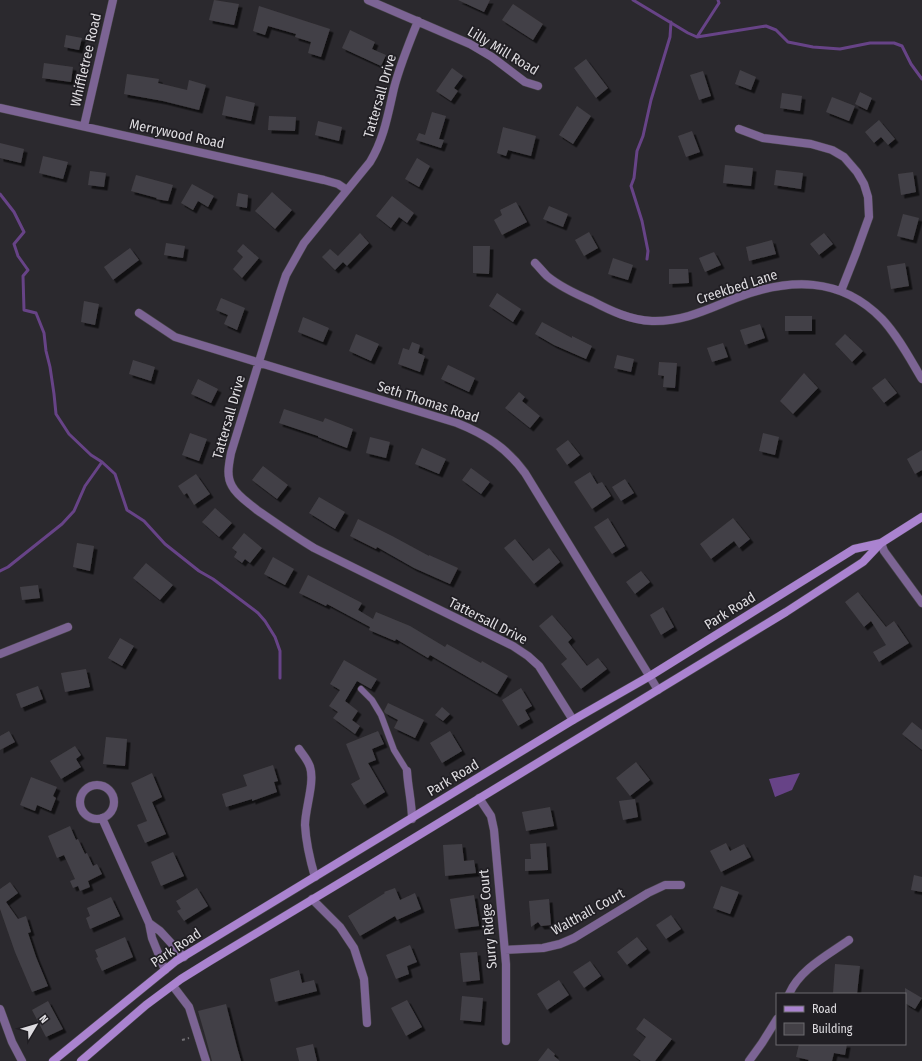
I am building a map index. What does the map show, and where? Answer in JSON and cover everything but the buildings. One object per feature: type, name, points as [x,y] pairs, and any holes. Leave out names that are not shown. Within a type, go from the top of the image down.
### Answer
[{"type":"main road","name":"Park Road","points":[[81,1061],[146,1005],[242,941],[786,612],[863,562],[881,543],[922,517]]},
{"type":"main road","name":"Park Road","points":[[53,1061],[165,970],[184,957],[573,720],[650,676],[854,549],[881,543]]},
{"type":"street","name":"Whiffletree Road","points":[[84,126],[113,0]]},
{"type":"street","name":"Lilly Mill Road","points":[[368,0],[470,44],[492,57],[525,82],[538,86]]},
{"type":"street","name":"Tattersall Drive","points":[[418,21],[403,59],[381,141],[370,162],[304,243],[286,276],[258,362],[231,453],[228,469],[229,478],[232,487],[238,494],[283,529],[314,548],[513,646],[528,656],[544,673],[573,720]]},
{"type":"street","name":"Merrywood Road","points":[[0,108],[324,180],[338,184],[347,190]]},
{"type":"street","points":[[740,129],[763,138],[826,147],[844,157],[857,172],[864,184],[868,197],[868,217],[841,291]]},
{"type":"street","name":"Creekbed Lane","points":[[535,263],[547,276],[585,298],[623,316],[651,321],[680,319],[694,315],[738,297],[788,284],[815,284],[841,291],[866,306],[881,319],[894,334],[922,379]]},
{"type":"street","name":"Seth Thomas Road","points":[[139,313],[175,337],[456,423],[475,430],[497,444],[507,452],[525,473],[658,690]]},
{"type":"street","points":[[881,543],[884,551],[922,603]]},
{"type":"street","points":[[0,654],[68,627]]},
{"type":"street","points":[[299,749],[311,769],[305,824],[307,842],[315,877]]},
{"type":"street","points":[[407,772],[408,791],[412,805],[412,819]]},
{"type":"street","points":[[96,784],[103,785],[109,789],[113,794],[115,801],[114,808],[110,814],[102,818],[91,818],[85,815],[80,802],[84,790],[96,784]]},
{"type":"street","name":"Surry Ridge Court","points":[[479,798],[489,812],[494,830],[506,985],[506,1041]]},
{"type":"street","points":[[102,818],[149,923],[152,938],[165,970]]},
{"type":"street","name":"Walthall Court","points":[[504,950],[543,948],[560,944],[574,938],[665,885],[681,885]]},
{"type":"street","points":[[312,899],[340,927],[354,948],[364,979],[367,1023]]},
{"type":"street","points":[[149,923],[160,931],[184,957]]},
{"type":"street","points":[[790,993],[799,977],[807,969],[849,940]]},
{"type":"street","points":[[173,986],[189,1007],[206,1061]]},
{"type":"street","points":[[0,1009],[12,1042],[22,1061]]},
{"type":"street","points":[[749,1061],[776,1021]]},
{"type":"lane","points":[[361,689],[372,700],[381,715],[394,750],[407,772]]},
{"type":"shaded area","points":[[800,773],[792,790],[775,797],[769,779]]},
{"type":"waterway","points":[[633,0],[697,37],[766,26],[776,30],[788,42],[813,47],[840,49],[870,43],[894,43],[902,46],[911,64],[922,79]]},
{"type":"waterway","points":[[697,37],[719,3],[718,0]]},
{"type":"waterway","points":[[647,259],[648,251],[642,221],[631,186],[634,178],[637,151],[643,136],[651,100],[670,37],[671,22]]},
{"type":"waterway","points":[[0,194],[14,212],[24,232],[14,244],[18,256],[28,270],[23,276],[24,310],[36,313],[44,333],[56,414],[69,434],[91,455],[102,462],[115,474],[127,510],[144,521],[165,544],[199,571],[213,579],[258,613],[265,621],[275,637],[280,651],[280,678]]},
{"type":"waterway","points":[[0,571],[8,567],[62,524],[74,511],[85,486],[102,462]]}]
